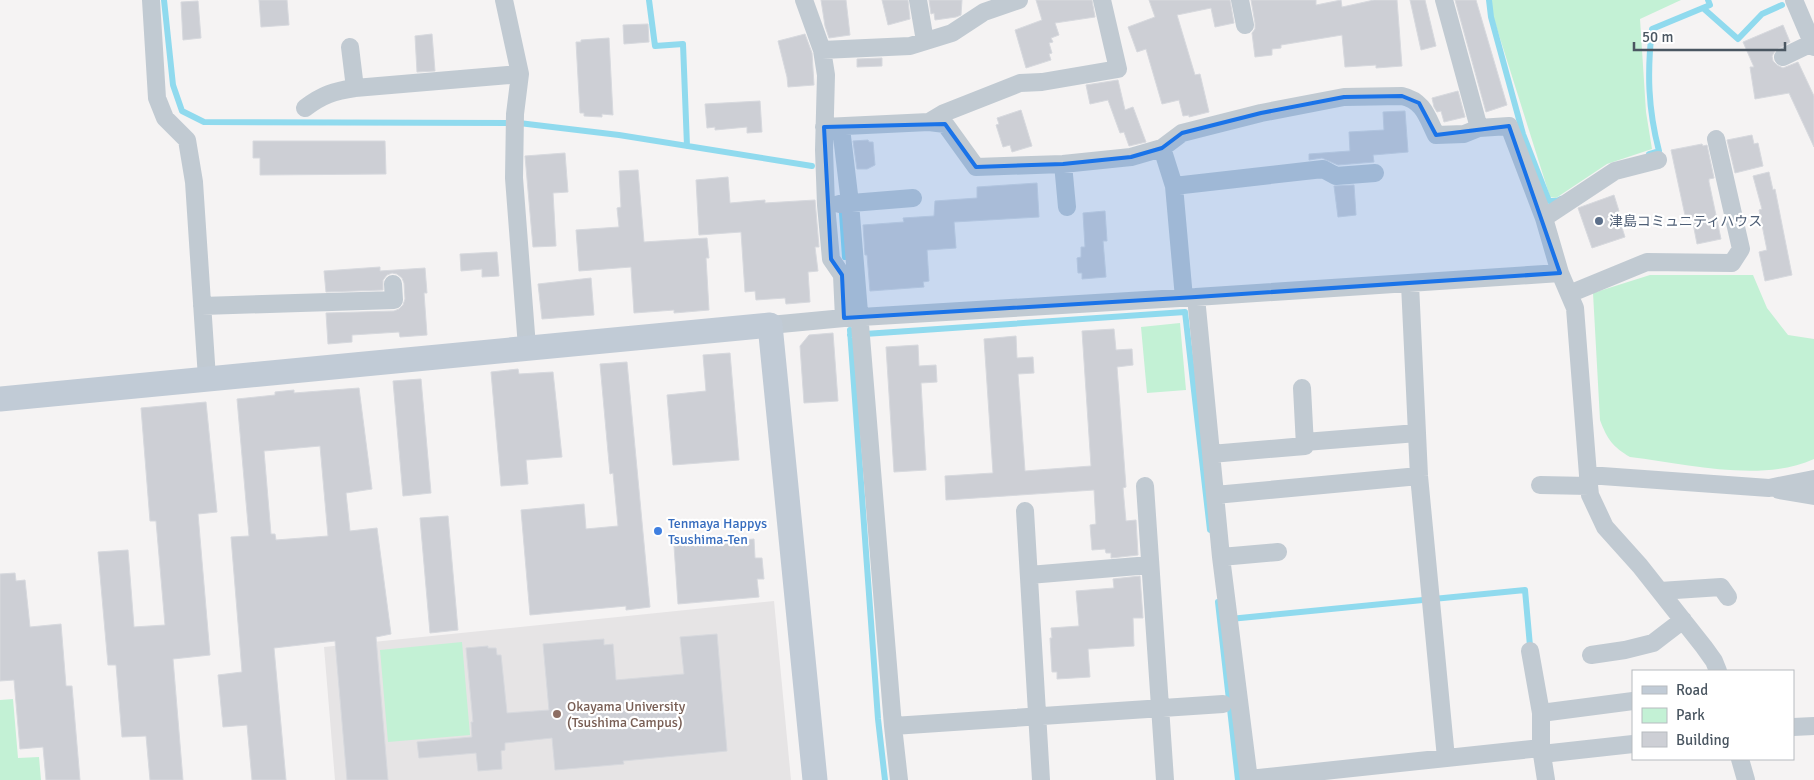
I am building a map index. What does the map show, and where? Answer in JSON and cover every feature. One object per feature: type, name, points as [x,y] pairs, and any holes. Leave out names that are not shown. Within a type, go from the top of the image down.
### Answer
[{"type":"street","points":[[152,0],[157,98],[166,118],[186,140],[194,182],[207,378]]},
{"type":"street","points":[[504,0],[520,74],[515,114],[514,178],[527,347]]},
{"type":"street","points":[[804,0],[822,50],[832,128],[850,203],[857,326],[899,780]]},
{"type":"street","points":[[918,0],[925,41]]},
{"type":"street","points":[[822,50],[910,46],[952,33],[984,12],[1019,0]]},
{"type":"street","points":[[929,122],[944,112],[1020,83],[1042,82],[1118,69],[1102,0]]},
{"type":"street","points":[[1240,0],[1245,25]]},
{"type":"street","points":[[1444,0],[1479,128]]},
{"type":"street","points":[[1783,57],[1813,45],[1794,0]]},
{"type":"street","points":[[350,47],[355,88]]},
{"type":"street","points":[[305,108],[331,92],[355,88],[520,74]]},
{"type":"street","points":[[832,128],[929,122],[945,124],[976,167],[1063,164],[1131,157],[1162,148],[1182,133],[1261,113],[1344,97],[1402,96],[1410,98],[1419,104],[1436,135],[1464,134],[1479,128],[1509,126],[1544,218],[1560,273],[1575,308],[1590,495],[1605,527],[1683,620],[1714,661],[1718,670]]},
{"type":"street","points":[[832,128],[826,205],[831,259],[842,275],[857,326]]},
{"type":"street","points":[[1569,294],[1647,262],[1732,263],[1741,249],[1716,139]]},
{"type":"street","points":[[1162,148],[1174,186],[1190,297],[1211,454],[1221,557],[1249,780],[1446,758],[1632,744]]},
{"type":"street","points":[[1544,218],[1615,171],[1658,160]]},
{"type":"street","points":[[1063,164],[1067,207]]},
{"type":"street","points":[[1174,186],[1323,169],[1336,176],[1375,173]]},
{"type":"street","points":[[826,205],[913,198]]},
{"type":"street","points":[[0,399],[770,324],[857,326],[1190,297],[1560,273]]},
{"type":"street","points":[[202,306],[311,294],[394,300],[394,284]]},
{"type":"street","points":[[1410,284],[1419,476],[1446,758]]},
{"type":"street","points":[[770,324],[815,780]]},
{"type":"street","points":[[1211,454],[1305,446],[1302,388]]},
{"type":"street","points":[[1305,442],[1417,433]]},
{"type":"street","points":[[1215,494],[1419,476]]},
{"type":"street","points":[[1769,488],[1814,479]]},
{"type":"street","points":[[1540,485],[1589,480],[1769,488],[1814,496]]},
{"type":"street","points":[[1145,486],[1165,780]]},
{"type":"street","points":[[1025,511],[1041,780]]},
{"type":"street","points":[[1221,557],[1278,552]]},
{"type":"street","points":[[1029,575],[1150,565]]},
{"type":"street","points":[[1660,591],[1721,587],[1728,597]]},
{"type":"street","points":[[1590,655],[1653,644],[1683,620]]},
{"type":"street","points":[[1530,651],[1541,713],[1538,750],[1546,780]]},
{"type":"street","points":[[1541,713],[1632,701]]},
{"type":"street","points":[[893,726],[1224,704]]},
{"type":"street","points":[[1794,727],[1814,726]]},
{"type":"street","points":[[1740,760],[1746,780]]},
{"type":"highlighted area","points":[[1402,96],[1419,103],[1436,135],[1509,126],[1560,273],[1196,297],[844,318],[842,275],[831,259],[824,127],[945,124],[976,167],[1063,164],[1131,157],[1162,148],[1182,133],[1261,113],[1344,97]]},
{"type":"shaded area","name":"Okayama University (Tsushima Campus)","points":[[774,601],[791,780],[335,780],[324,647]]},
{"type":"green space","points":[[1491,0],[1681,0],[1640,19],[1646,112],[1652,149],[1607,164],[1556,198],[1550,197],[1493,16]]},
{"type":"green space","points":[[1650,275],[1753,275],[1767,308],[1788,335],[1814,339],[1814,459],[1793,466],[1771,470],[1724,470],[1630,457],[1611,442],[1600,420],[1593,293]]},
{"type":"green space","points":[[1180,323],[1186,390],[1147,393],[1141,327]]},
{"type":"green space","points":[[462,642],[470,735],[388,742],[380,650]]},
{"type":"green space","points":[[13,699],[18,758],[39,757],[41,780],[0,780],[0,700]]},
{"type":"building","points":[[259,0],[287,0],[289,25],[261,27]]},
{"type":"building","points":[[821,0],[846,0],[850,35],[829,38]]},
{"type":"building","points":[[882,0],[908,0],[910,19],[888,25]]},
{"type":"building","points":[[929,0],[962,0],[961,15],[935,20],[934,13],[931,14]]},
{"type":"building","points":[[1036,0],[1092,0],[1095,17],[1055,23],[1059,35],[1051,38],[1053,42],[1049,43],[1052,53],[1049,54],[1051,60],[1026,68],[1015,30],[1042,20]]},
{"type":"building","points":[[1149,0],[1230,0],[1234,23],[1215,27],[1211,8],[1177,15],[1195,75],[1200,74],[1209,112],[1189,117],[1189,115],[1183,116],[1179,100],[1162,104],[1146,49],[1137,52],[1128,27],[1155,17]]},
{"type":"building","points":[[1251,0],[1316,0],[1316,5],[1341,0],[1342,7],[1374,0],[1397,0],[1402,66],[1376,68],[1376,65],[1345,67],[1342,35],[1281,45],[1281,48],[1272,49],[1272,55],[1255,57],[1252,33],[1255,29],[1255,23]]},
{"type":"building","points":[[1410,0],[1425,0],[1436,46],[1421,50]]},
{"type":"building","points":[[1455,0],[1476,0],[1507,105],[1486,112]]},
{"type":"building","points":[[198,1],[201,38],[183,40],[181,2]]},
{"type":"building","points":[[648,24],[649,42],[624,44],[623,25]]},
{"type":"building","points":[[1783,25],[1790,42],[1775,51],[1772,56],[1773,61],[1783,68],[1798,62],[1814,96],[1814,147],[1789,93],[1755,99],[1750,67],[1754,67],[1743,42]]},
{"type":"building","points":[[432,34],[435,71],[417,72],[415,36]]},
{"type":"building","points":[[805,34],[812,53],[814,85],[788,87],[778,41]]},
{"type":"building","points":[[609,38],[613,115],[602,114],[602,117],[584,116],[584,113],[580,113],[576,42]]},
{"type":"building","points":[[882,58],[882,66],[857,67],[857,59]]},
{"type":"building","points":[[1118,80],[1125,110],[1133,107],[1146,142],[1129,146],[1124,132],[1120,133],[1108,100],[1090,104],[1086,85]]},
{"type":"building","points":[[1458,91],[1465,117],[1444,122],[1441,111],[1437,112],[1434,107],[1432,98]]},
{"type":"building","points":[[760,101],[762,132],[747,133],[747,127],[715,130],[715,127],[707,128],[705,104]]},
{"type":"building","points":[[1021,110],[1032,146],[1012,152],[1010,145],[1003,147],[996,125],[999,124],[997,118]]},
{"type":"building","points":[[1405,111],[1408,152],[1373,155],[1374,162],[1338,165],[1322,158],[1309,160],[1309,154],[1350,151],[1349,132],[1384,130],[1383,112]]},
{"type":"building","points":[[1752,135],[1754,144],[1758,143],[1763,166],[1735,173],[1727,140]]},
{"type":"building","points":[[868,140],[873,142],[875,165],[867,169],[857,169],[853,141]]},
{"type":"building","points":[[253,141],[385,141],[386,174],[260,175],[260,158],[253,158]]},
{"type":"building","points":[[1702,144],[1703,146],[1707,145],[1714,178],[1709,179],[1709,182],[1721,239],[1697,244],[1692,218],[1686,220],[1671,150]]},
{"type":"building","points":[[565,153],[568,192],[553,193],[556,246],[533,247],[525,156]]},
{"type":"building","points":[[638,170],[644,242],[707,238],[709,258],[706,258],[709,310],[674,313],[674,310],[634,313],[631,267],[579,271],[576,230],[619,227],[617,208],[621,207],[619,171]]},
{"type":"building","points":[[1769,172],[1773,190],[1775,189],[1792,275],[1765,281],[1759,252],[1767,250],[1759,210],[1762,209],[1753,176]]},
{"type":"building","points":[[728,177],[730,203],[765,200],[765,203],[815,200],[819,247],[815,247],[818,271],[808,272],[810,302],[786,304],[785,298],[756,300],[755,291],[745,292],[741,232],[699,235],[696,180]]},
{"type":"building","points":[[1037,183],[1039,217],[954,222],[956,248],[927,250],[929,281],[923,282],[924,287],[870,291],[863,225],[904,222],[903,218],[934,216],[935,201],[977,198],[977,187]]},
{"type":"building","points":[[1354,185],[1356,215],[1338,217],[1334,186]]},
{"type":"building","name":"津島コミュニティハウス","points":[[1614,195],[1625,237],[1592,248],[1578,208]]},
{"type":"building","points":[[1105,211],[1107,241],[1103,241],[1106,277],[1082,279],[1082,273],[1078,273],[1077,258],[1081,257],[1081,247],[1085,247],[1083,213]]},
{"type":"building","points":[[497,252],[499,276],[482,277],[482,269],[461,271],[460,254]]},
{"type":"building","points":[[380,267],[380,271],[425,268],[427,293],[424,293],[427,335],[400,337],[399,332],[352,335],[352,342],[328,344],[326,313],[394,311],[403,305],[405,299],[404,283],[397,274],[387,275],[383,280],[383,290],[326,292],[324,271]]},
{"type":"building","points":[[591,278],[594,315],[542,319],[538,284]]},
{"type":"building","points":[[1114,329],[1116,350],[1132,349],[1133,365],[1117,367],[1126,487],[1123,488],[1126,521],[1136,520],[1138,555],[1111,558],[1111,553],[1106,553],[1105,549],[1092,550],[1090,525],[1096,524],[1094,490],[946,500],[945,476],[993,473],[984,339],[1016,336],[1017,358],[1033,357],[1034,373],[1018,374],[1025,471],[1091,466],[1082,331]]},
{"type":"building","points":[[833,333],[838,401],[804,403],[800,346],[809,335]]},
{"type":"building","points":[[918,345],[919,366],[936,365],[937,382],[921,383],[926,470],[894,472],[886,347]]},
{"type":"building","points":[[730,353],[739,460],[673,465],[667,395],[706,391],[703,355]]},
{"type":"building","points":[[627,362],[650,607],[626,610],[626,606],[530,615],[521,510],[584,504],[586,529],[618,526],[613,473],[610,474],[600,364]]},
{"type":"building","points":[[518,369],[519,374],[553,372],[562,457],[526,460],[528,484],[501,486],[491,372]]},
{"type":"building","points":[[421,379],[431,493],[403,496],[393,381]]},
{"type":"building","points":[[359,388],[372,489],[346,493],[350,531],[377,528],[391,634],[376,637],[388,780],[347,780],[335,641],[274,648],[286,780],[252,780],[247,725],[223,727],[218,675],[242,672],[231,537],[249,536],[237,399],[275,395],[275,392],[294,390],[294,393]],"holes":[[[320,446],[328,536],[276,540],[275,534],[271,534],[264,451]]]},
{"type":"building","points":[[206,402],[217,512],[198,514],[210,655],[173,659],[183,780],[150,780],[146,736],[122,737],[116,665],[108,665],[98,552],[128,550],[134,627],[165,625],[156,521],[150,521],[141,408]]},
{"type":"building","points":[[448,516],[458,630],[430,633],[420,518]]},
{"type":"building","points":[[754,539],[755,558],[762,558],[764,579],[757,579],[759,597],[678,604],[674,546]]},
{"type":"building","points":[[15,573],[16,581],[25,580],[30,627],[61,624],[66,686],[72,686],[80,780],[46,780],[43,747],[20,749],[14,680],[0,681],[0,574]]},
{"type":"building","points":[[1140,576],[1143,618],[1133,618],[1134,646],[1088,649],[1090,677],[1057,679],[1057,672],[1052,672],[1051,628],[1079,626],[1076,591],[1114,588],[1113,579]]},
{"type":"building","points":[[717,634],[727,751],[623,761],[624,764],[555,770],[552,738],[505,743],[505,750],[501,751],[502,769],[478,771],[476,753],[419,758],[417,742],[472,737],[471,722],[473,722],[466,648],[488,646],[488,648],[496,648],[497,655],[501,655],[507,713],[549,710],[543,644],[604,639],[604,645],[613,644],[616,680],[684,674],[680,637]]},
{"type":"waterway","points":[[164,0],[173,85],[182,111],[204,122],[519,123],[619,135],[812,166]]},
{"type":"waterway","points":[[649,0],[655,46],[683,44],[687,146]]},
{"type":"waterway","points":[[1489,0],[1491,17],[1523,134],[1549,201],[1561,199]]},
{"type":"waterway","points":[[1649,154],[1659,151],[1655,135],[1650,90],[1649,60],[1652,29],[1710,5],[1708,0]]},
{"type":"waterway","points":[[1703,8],[1738,39],[1762,14],[1782,5]]},
{"type":"waterway","points":[[842,213],[845,257]]},
{"type":"waterway","points":[[850,335],[1185,312],[1210,530]]},
{"type":"waterway","points":[[850,330],[878,719],[885,780]]},
{"type":"waterway","points":[[1230,619],[1525,590],[1530,646],[1527,650]]},
{"type":"waterway","points":[[1218,602],[1238,780]]},
{"type":"place","name":"津島コミュニティハウス","points":[[1599,221]]},
{"type":"place","name":"Tenmaya Happys Tsushima-Ten","points":[[658,531]]},
{"type":"place","name":"Okayama University (Tsushima Campus)","points":[[557,714]]}]
